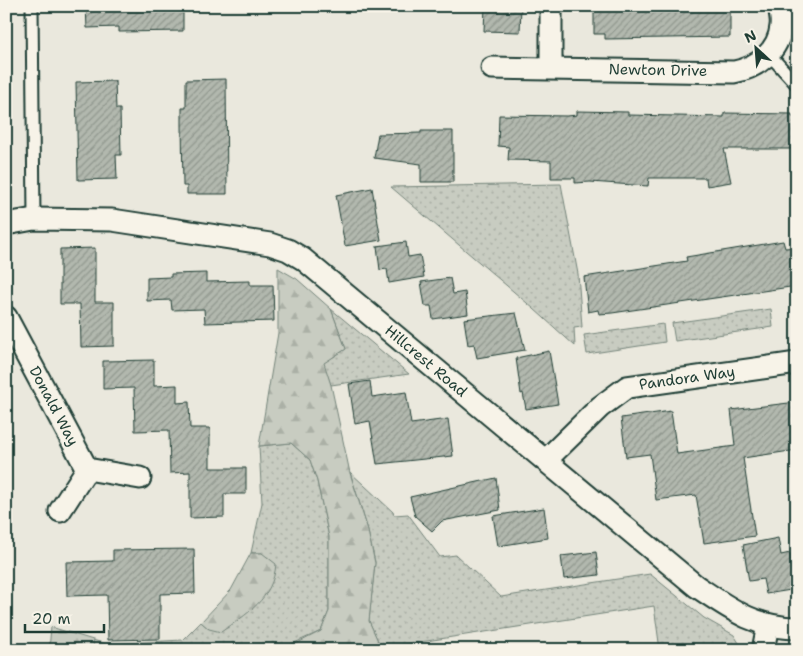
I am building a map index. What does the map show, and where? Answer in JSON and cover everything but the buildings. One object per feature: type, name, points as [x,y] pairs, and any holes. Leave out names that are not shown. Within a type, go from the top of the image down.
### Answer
[{"type":"street","points":[[551,6],[551,68]]},
{"type":"street","name":"Newton Drive","points":[[492,68],[734,72],[746,70],[755,65],[768,53],[778,36],[781,26],[780,6]]},
{"type":"street","name":"Hillcrest Road","points":[[6,224],[34,219],[112,220],[270,244],[288,250],[303,260],[546,460],[696,586],[739,615],[768,625],[797,628]]},
{"type":"street","name":"Donald Way","points":[[6,317],[87,469]]},
{"type":"street","name":"Pandora Way","points":[[546,460],[600,407],[627,387],[797,363]]},
{"type":"street","points":[[60,511],[87,469],[140,478]]},
{"type":"street","points":[[764,650],[768,625]]},
{"type":"lane","points":[[32,6],[34,219]]},
{"type":"lane","points":[[768,53],[797,85]]},
{"type":"green space","points":[[561,184],[578,274],[582,327],[574,328],[575,346],[391,187]]},
{"type":"green space","points":[[278,268],[297,279],[331,309],[346,349],[324,363],[331,385],[350,473],[367,527],[375,563],[369,621],[382,650],[284,650],[321,631],[329,611],[329,537],[317,481],[310,460],[291,443],[259,446],[278,333]]},
{"type":"green space","points":[[331,309],[409,374],[331,385],[323,363],[346,349]]},
{"type":"green space","points":[[771,309],[773,327],[675,341],[672,323]]},
{"type":"green space","points":[[663,324],[665,342],[587,354],[584,335]]},
{"type":"green space","points":[[291,443],[310,460],[317,481],[329,537],[329,611],[321,631],[292,644],[285,650],[94,650],[93,640],[106,644],[183,640],[201,622],[209,629],[262,553],[251,553],[262,503],[259,446]]},
{"type":"green space","points":[[350,472],[394,515],[408,514],[440,557],[456,555],[501,597],[650,574],[704,618],[734,635],[739,643],[739,650],[660,650],[654,606],[381,648],[369,621],[375,562],[367,527]]},
{"type":"green space","points":[[251,553],[262,553],[276,564],[270,587],[249,612],[221,632],[209,629],[201,622],[231,590]]},
{"type":"green space","points":[[51,627],[93,640],[94,650],[49,650]]}]
